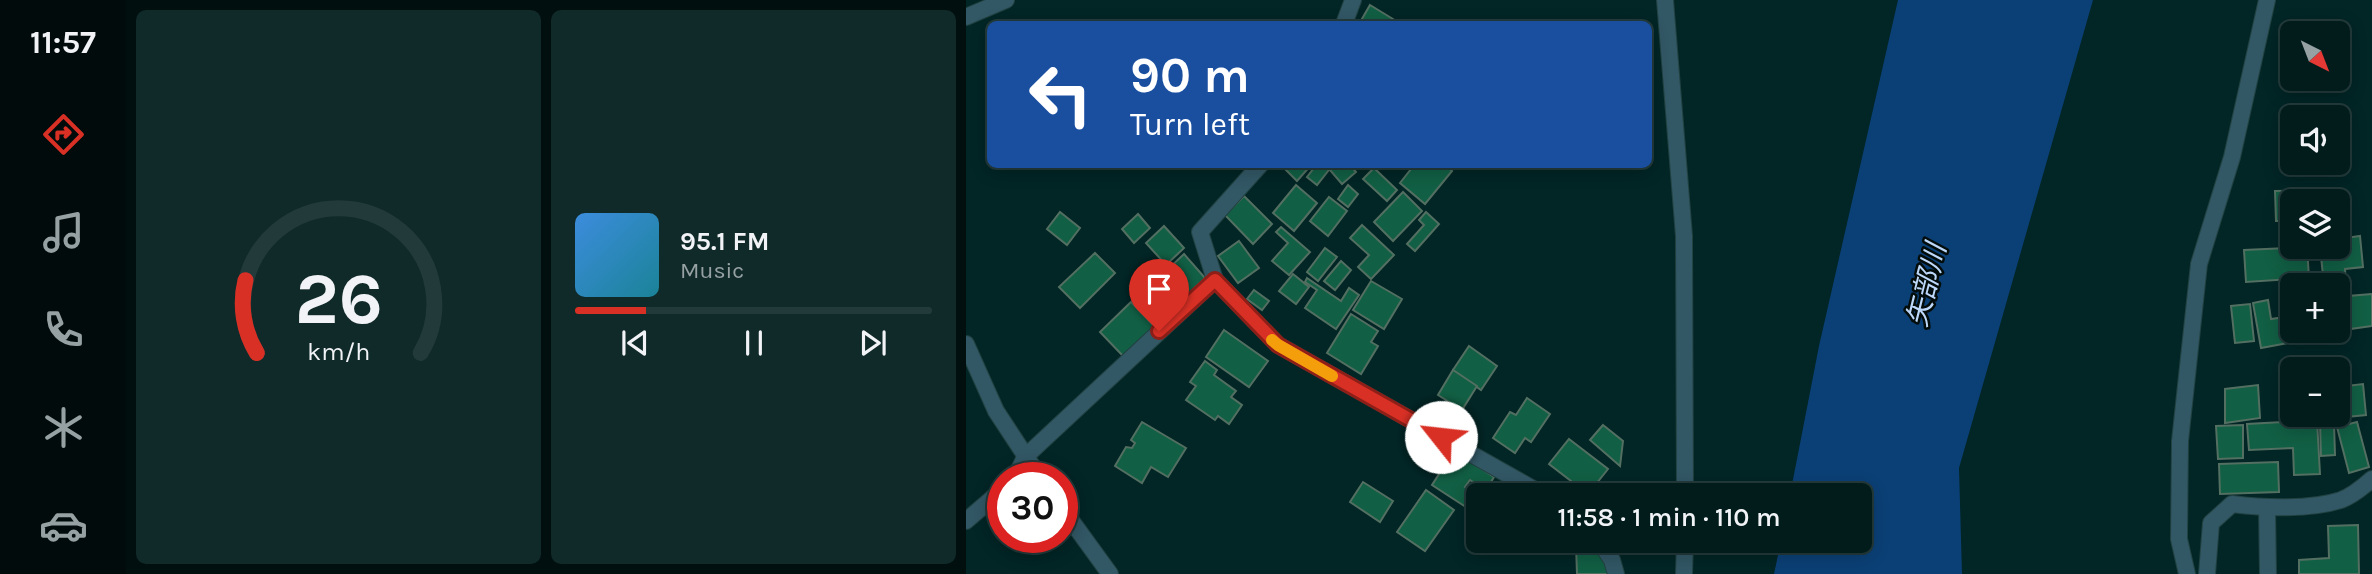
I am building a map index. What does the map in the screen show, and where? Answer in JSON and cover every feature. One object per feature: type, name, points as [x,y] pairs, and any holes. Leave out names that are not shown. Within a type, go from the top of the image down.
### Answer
[{"type":"street","points":[[966,18],[1006,0]]},
{"type":"street","points":[[1345,21],[1353,0]]},
{"type":"street","points":[[1665,0],[1685,236],[1685,483]]},
{"type":"street","points":[[2187,574],[2179,539],[2180,441],[2199,264],[2232,157],[2267,0]]},
{"type":"street","points":[[1257,168],[1200,232],[1215,280],[1278,345],[1523,483]]},
{"type":"street","points":[[1023,462],[1215,280]]},
{"type":"street","points":[[966,344],[996,411],[1029,462]]},
{"type":"street","points":[[2207,574],[2211,523],[2232,504],[2267,509],[2342,500],[2372,479]]},
{"type":"street","points":[[966,521],[987,503]]},
{"type":"street","points":[[2267,509],[2268,574]]},
{"type":"street","points":[[1078,531],[1110,574]]},
{"type":"street","points":[[1608,553],[1616,574]]},
{"type":"street","points":[[1685,553],[1685,574]]},
{"type":"water","name":"矢部川","points":[[1898,0],[2093,0],[1959,468],[1962,574],[1774,574],[1778,553],[1872,553],[1872,483],[1792,483],[1819,346]]},
{"type":"building","points":[[1370,5],[1393,19],[1392,21],[1361,21]]},
{"type":"building","points":[[1284,168],[1308,168],[1297,181]]},
{"type":"building","points":[[1314,168],[1330,168],[1317,185],[1307,177]]},
{"type":"building","points":[[1352,168],[1356,172],[1342,184],[1330,170]]},
{"type":"building","points":[[1374,168],[1397,190],[1387,201],[1363,179]]},
{"type":"building","points":[[1412,168],[1449,168],[1452,171],[1425,204],[1400,183]]},
{"type":"building","points":[[1296,185],[1317,203],[1294,231],[1273,213]]},
{"type":"building","points":[[1348,185],[1358,194],[1348,207],[1338,199]]},
{"type":"building","points":[[2275,191],[2280,191],[2280,221],[2276,221]]},
{"type":"building","points":[[1403,192],[1422,211],[1393,241],[1374,222]]},
{"type":"building","points":[[1244,196],[1272,224],[1253,244],[1225,215]]},
{"type":"building","points":[[1329,197],[1347,211],[1328,236],[1310,221]]},
{"type":"building","points":[[1060,212],[1080,228],[1067,245],[1047,229]]},
{"type":"building","points":[[1426,212],[1439,224],[1415,251],[1407,244],[1424,225],[1419,220]]},
{"type":"building","points":[[1138,214],[1150,228],[1134,243],[1122,229]]},
{"type":"building","points":[[1362,225],[1394,255],[1371,279],[1358,267],[1369,255],[1350,238]]},
{"type":"building","points":[[1164,226],[1184,248],[1166,265],[1146,243]]},
{"type":"building","points":[[1281,227],[1310,252],[1289,275],[1272,261],[1288,243],[1276,232]]},
{"type":"building","points":[[2360,236],[2363,267],[2345,269],[2345,273],[2323,273],[2321,259],[2350,259],[2350,237]]},
{"type":"building","points":[[1239,241],[1259,268],[1238,283],[1218,256]]},
{"type":"building","points":[[1325,248],[1337,257],[1318,281],[1307,272]]},
{"type":"building","points":[[2280,248],[2280,259],[2308,259],[2309,273],[2280,273],[2280,280],[2246,282],[2244,250]]},
{"type":"building","points":[[1095,253],[1115,273],[1080,308],[1059,287]]},
{"type":"building","points":[[1184,254],[1205,278],[1187,295],[1166,271]]},
{"type":"building","points":[[1341,261],[1351,270],[1335,290],[1324,281]]},
{"type":"building","points":[[1147,269],[1181,302],[1163,319],[1130,286]]},
{"type":"building","points":[[1293,274],[1309,287],[1296,304],[1279,291]]},
{"type":"building","points":[[1307,278],[1341,301],[1349,288],[1359,295],[1336,329],[1305,308],[1317,290],[1305,282]]},
{"type":"building","points":[[1371,281],[1402,299],[1384,329],[1353,310]]},
{"type":"building","points":[[1254,290],[1269,301],[1262,310],[1247,299]]},
{"type":"building","points":[[2372,294],[2372,326],[2350,329],[2350,296]]},
{"type":"building","points":[[2268,300],[2271,319],[2280,318],[2280,343],[2288,343],[2261,348],[2253,303]]},
{"type":"building","points":[[1131,302],[1155,327],[1124,357],[1100,332]]},
{"type":"building","points":[[2250,304],[2254,341],[2235,343],[2231,306]]},
{"type":"building","points":[[1351,314],[1378,331],[1371,342],[1378,346],[1361,374],[1327,353]]},
{"type":"building","points":[[1224,330],[1268,361],[1249,387],[1206,357]]},
{"type":"building","points":[[1469,346],[1497,366],[1481,390],[1453,370]]},
{"type":"building","points":[[1205,361],[1217,370],[1214,375],[1236,391],[1231,397],[1242,405],[1229,424],[1218,416],[1215,420],[1186,400],[1196,386],[1190,382]]},
{"type":"building","points":[[1453,370],[1477,386],[1462,410],[1438,395]]},
{"type":"building","points":[[2363,384],[2366,415],[2350,417],[2350,386]]},
{"type":"building","points":[[2258,385],[2260,418],[2225,423],[2225,389]]},
{"type":"building","points":[[1527,398],[1550,414],[1531,442],[1525,438],[1515,453],[1493,438],[1510,412],[1516,415]]},
{"type":"building","points":[[1142,422],[1186,448],[1168,477],[1151,467],[1142,483],[1115,466],[1126,447],[1132,448],[1135,443],[1131,440]]},
{"type":"building","points":[[2280,422],[2280,427],[2317,427],[2320,474],[2294,475],[2293,448],[2249,450],[2247,424]]},
{"type":"building","points":[[2357,422],[2369,467],[2349,473],[2337,427],[2350,427],[2350,424]]},
{"type":"building","points":[[1603,425],[1623,441],[1620,466],[1590,440]]},
{"type":"building","points":[[2243,425],[2243,458],[2218,459],[2216,426]]},
{"type":"building","points":[[2320,427],[2334,427],[2335,455],[2321,456]]},
{"type":"building","points":[[1569,439],[1608,469],[1597,483],[1574,483],[1549,464]]},
{"type":"building","points":[[1454,451],[1494,477],[1490,483],[1475,483],[1470,480],[1466,483],[1466,507],[1432,485]]},
{"type":"building","points":[[2278,462],[2279,492],[2220,494],[2219,464]]},
{"type":"building","points":[[1363,482],[1393,501],[1380,522],[1350,502]]},
{"type":"building","points":[[1426,490],[1454,510],[1425,551],[1397,532]]},
{"type":"building","points":[[2358,525],[2359,574],[2299,574],[2299,560],[2329,558],[2328,526]]},
{"type":"building","points":[[1576,553],[1601,553],[1609,574],[1577,574]]},
{"type":"slow traffic","points":[[1272,340],[1332,376]]},
{"type":"route","points":[[1159,331],[1215,280],[1278,345],[1441,437]]}]
